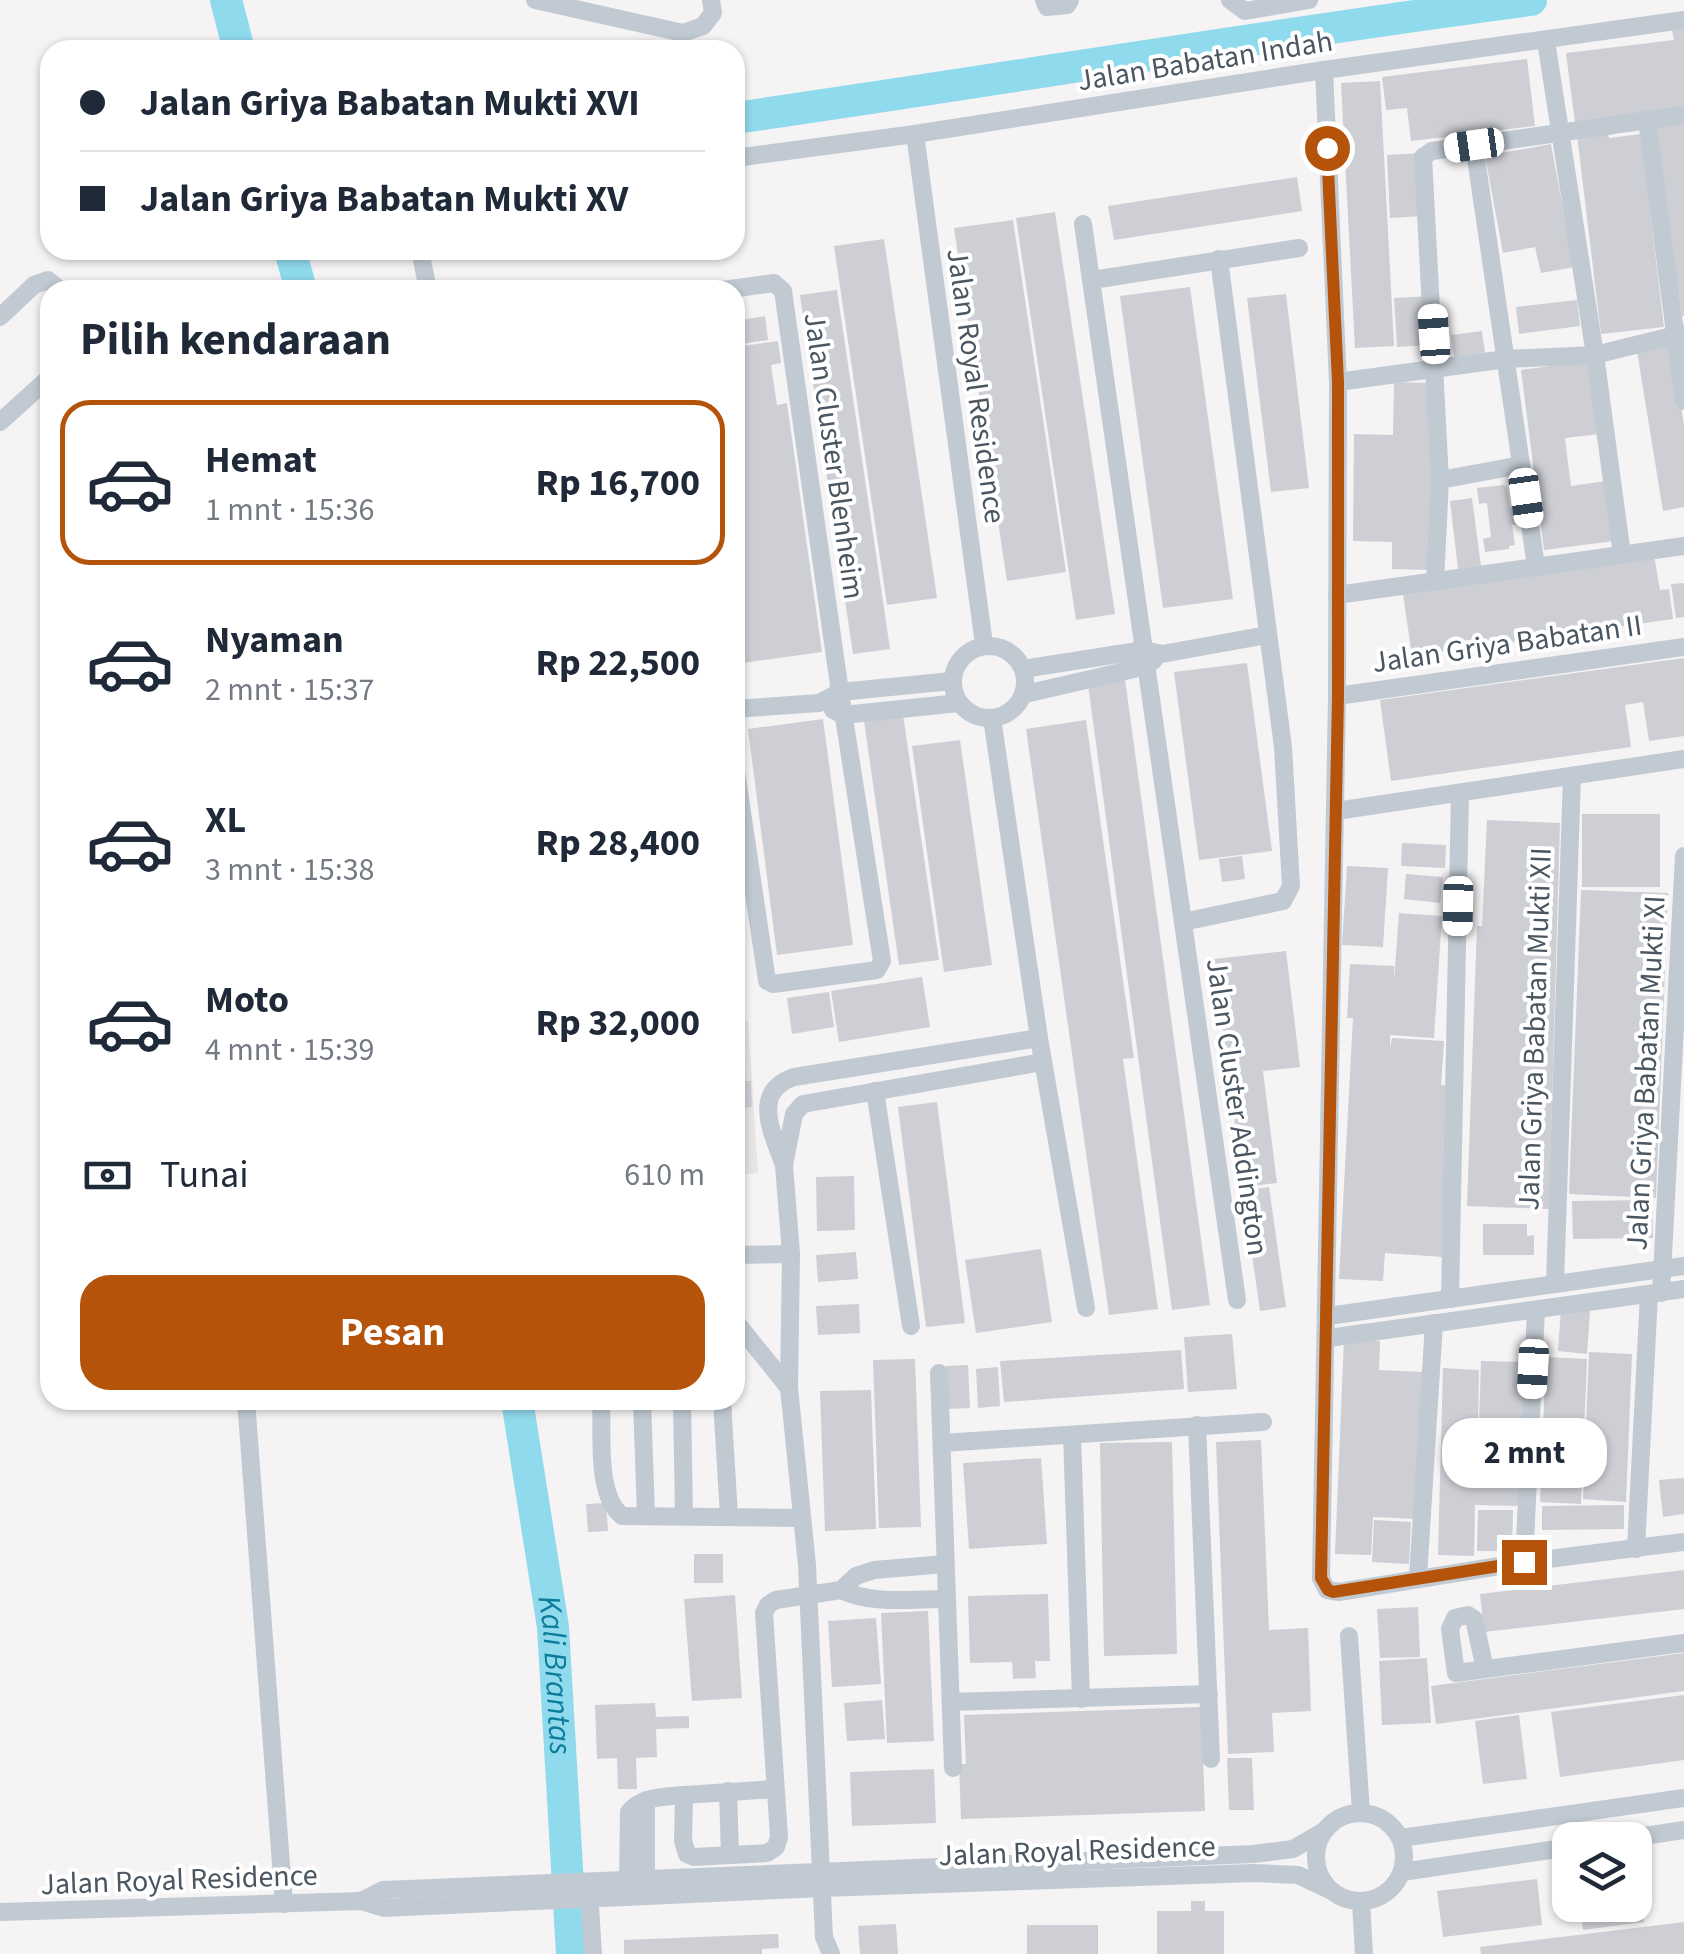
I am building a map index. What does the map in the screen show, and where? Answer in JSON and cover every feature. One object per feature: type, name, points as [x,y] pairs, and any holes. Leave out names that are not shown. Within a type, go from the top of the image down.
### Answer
[{"type":"street","points":[[535,0],[683,33],[708,21],[713,14],[711,0]]},
{"type":"street","points":[[1044,0],[1048,7],[1066,5],[1070,0]]},
{"type":"street","points":[[1230,0],[1245,11],[1309,0]]},
{"type":"street","name":"Jalan Babatan Indah","points":[[745,157],[1684,20]]},
{"type":"street","points":[[1546,41],[1596,355],[1622,555]]},
{"type":"street","points":[[1324,70],[1338,382],[1338,696],[1321,1578],[1328,1590],[1339,1592],[1418,1577],[1684,1542]]},
{"type":"street","points":[[1435,582],[1440,480],[1423,157],[1432,151],[1684,115]]},
{"type":"street","points":[[1647,119],[1679,333],[1684,401]]},
{"type":"street","name":"Jalan Royal Residence","points":[[915,134],[984,644]]},
{"type":"street","points":[[1474,145],[1536,566]]},
{"type":"street","name":"Jalan Cluster Addington","points":[[1083,224],[1151,657],[1183,922],[1236,1300]]},
{"type":"street","points":[[1092,280],[1299,248]]},
{"type":"street","name":"Jalan Cluster Addington","points":[[1183,922],[1283,901],[1291,886],[1284,747],[1219,259]]},
{"type":"street","points":[[0,318],[40,283]]},
{"type":"street","name":"Jalan Cluster Blenheim","points":[[745,287],[774,283],[783,291],[882,960],[878,970],[773,984],[767,981],[745,832]]},
{"type":"street","points":[[1338,382],[1506,359],[1596,355],[1679,333]]},
{"type":"street","points":[[0,422],[40,385]]},
{"type":"street","points":[[1440,480],[1522,465]]},
{"type":"street","points":[[1336,595],[1684,546]]},
{"type":"street","points":[[1023,669],[1151,657],[1267,635]]},
{"type":"street","points":[[1026,694],[1023,669],[1016,657],[1001,646],[984,644],[967,651],[956,664],[952,680],[959,703],[972,716],[992,718],[1011,712],[1026,694],[1151,657]]},
{"type":"street","name":"Jalan Griya Babatan II","points":[[1338,696],[1684,647]]},
{"type":"street","points":[[745,708],[819,702],[840,692],[952,680]]},
{"type":"street","points":[[819,702],[843,715],[959,703]]},
{"type":"street","points":[[992,718],[1039,1038],[1086,1308]]},
{"type":"street","points":[[1336,811],[1684,759]]},
{"type":"street","name":"Jalan Griya Babatan Mukti XII","points":[[1554,1284],[1572,776]]},
{"type":"street","points":[[1450,1298],[1460,793]]},
{"type":"street","name":"Jalan Griya Babatan Mukti XI","points":[[1636,1549],[1655,1293],[1664,1268],[1677,1109],[1684,856]]},
{"type":"street","points":[[824,1948],[808,1596],[789,1388],[791,1254],[784,1169],[767,1107],[770,1094],[778,1083],[794,1077],[1039,1038]]},
{"type":"street","points":[[784,1169],[796,1108],[812,1100],[1043,1062]]},
{"type":"street","points":[[875,1092],[911,1326]]},
{"type":"street","points":[[745,1255],[791,1254]]},
{"type":"street","points":[[1328,1316],[1684,1266]]},
{"type":"street","points":[[1328,1338],[1684,1290]]},
{"type":"street","points":[[1524,1562],[1536,1310]]},
{"type":"street","points":[[1418,1577],[1434,1324]]},
{"type":"street","points":[[745,1333],[789,1388]]},
{"type":"street","points":[[939,1373],[953,1768]]},
{"type":"street","points":[[247,1410],[284,1904]]},
{"type":"street","points":[[601,1410],[605,1492],[622,1516],[802,1518]]},
{"type":"street","points":[[642,1410],[646,1516]]},
{"type":"street","points":[[682,1410],[684,1516]]},
{"type":"street","points":[[723,1410],[729,1516]]},
{"type":"street","points":[[942,1443],[1262,1422]]},
{"type":"street","points":[[1198,1426],[1212,1759]]},
{"type":"street","points":[[1072,1435],[1081,1699]]},
{"type":"street","points":[[684,1795],[684,1841],[687,1854],[694,1858],[767,1853],[776,1847],[764,1613],[768,1604],[841,1590],[856,1576],[874,1570],[945,1564]]},
{"type":"street","points":[[841,1590],[879,1600],[946,1599]]},
{"type":"street","points":[[1349,1636],[1361,1812]]},
{"type":"street","points":[[1484,1670],[1684,1643]]},
{"type":"street","points":[[950,1702],[1209,1694]]},
{"type":"street","points":[[637,1879],[629,1812],[634,1805],[684,1795],[775,1789]]},
{"type":"street","points":[[728,1791],[730,1854]]},
{"type":"street","points":[[1400,1838],[1684,1798]]},
{"type":"street","points":[[1361,1812],[1377,1815],[1391,1824],[1400,1838],[1404,1849],[1402,1872],[1386,1893],[1361,1902],[1350,1901],[1330,1890],[1322,1880],[1315,1855],[1324,1831],[1334,1820],[1361,1812]]},
{"type":"street","points":[[1652,1835],[1684,1830]]},
{"type":"street","name":"Jalan Royal Residence","points":[[0,1912],[361,1902],[383,1890],[408,1898],[488,1896],[1254,1854],[1293,1849],[1324,1831]]},
{"type":"street","points":[[1402,1872],[1552,1850]]},
{"type":"street","name":"Jalan Royal Residence","points":[[584,1890],[637,1879],[1254,1873],[1298,1875],[1330,1890]]},
{"type":"street","points":[[584,1890],[593,1954]]},
{"type":"street","points":[[1361,1902],[1364,1954]]},
{"type":"shaded area","points":[[745,1021],[748,1021],[758,1173],[745,1174]]},
{"type":"building","points":[[1684,29],[1684,110],[1575,123],[1566,53],[1674,40],[1672,30]]},
{"type":"building","points":[[1527,59],[1535,126],[1411,141],[1407,108],[1386,110],[1382,77]]},
{"type":"building","points":[[1380,81],[1394,346],[1355,348],[1341,83]]},
{"type":"building","points":[[1684,122],[1682,316],[1679,294],[1673,295],[1656,124]]},
{"type":"building","points":[[1608,132],[1609,138],[1641,134],[1664,327],[1601,334],[1577,135]]},
{"type":"building","points":[[1551,144],[1574,267],[1541,273],[1535,247],[1503,253],[1485,156]]},
{"type":"building","points":[[1420,153],[1424,216],[1390,218],[1387,155]]},
{"type":"building","points":[[1297,177],[1302,211],[1114,240],[1108,206]]},
{"type":"building","points":[[1055,212],[1115,614],[1076,620],[1016,218]]},
{"type":"building","points":[[1013,220],[1066,572],[1007,581],[954,228]]},
{"type":"building","points":[[884,239],[937,598],[887,605],[834,246]]},
{"type":"building","points":[[1190,287],[1233,599],[1163,608],[1120,296]]},
{"type":"building","points":[[837,290],[890,649],[853,654],[800,295]]},
{"type":"building","points":[[1286,294],[1309,488],[1271,492],[1247,298]]},
{"type":"building","points":[[1430,296],[1433,345],[1397,347],[1394,298]]},
{"type":"building","points":[[1577,300],[1580,326],[1519,334],[1516,307]]},
{"type":"building","points":[[765,316],[768,340],[745,343],[745,319]]},
{"type":"building","points":[[1482,331],[1485,353],[1454,357],[1451,335]]},
{"type":"building","points":[[1670,339],[1684,425],[1684,507],[1663,511],[1636,345]]},
{"type":"building","points":[[778,341],[781,363],[771,365],[777,405],[787,403],[822,652],[745,663],[745,346]]},
{"type":"building","points":[[1589,361],[1599,434],[1565,438],[1571,486],[1606,481],[1614,541],[1544,550],[1521,370]]},
{"type":"building","points":[[1394,382],[1432,383],[1431,570],[1392,569],[1392,542],[1353,541],[1354,434],[1393,435]]},
{"type":"building","points":[[1507,487],[1510,508],[1517,507],[1519,525],[1512,525],[1515,545],[1485,552],[1483,539],[1491,537],[1487,503],[1479,504],[1477,488]]},
{"type":"building","points":[[1472,498],[1481,566],[1458,569],[1450,501]]},
{"type":"building","points":[[1654,555],[1660,590],[1669,589],[1673,619],[1412,656],[1403,594]]},
{"type":"building","points":[[1684,583],[1684,617],[1676,618],[1671,584]]},
{"type":"building","points":[[1684,658],[1684,736],[1649,741],[1643,702],[1625,705],[1631,747],[1391,781],[1380,700]]},
{"type":"building","points":[[1247,663],[1272,851],[1199,860],[1174,672]]},
{"type":"building","points":[[1125,679],[1210,1305],[1172,1310],[1088,684]]},
{"type":"building","points":[[902,708],[939,960],[899,965],[863,714]]},
{"type":"building","points":[[823,719],[853,945],[777,955],[748,729]]},
{"type":"building","points":[[1086,720],[1134,1058],[1123,1059],[1158,1309],[1109,1315],[1026,729]]},
{"type":"building","points":[[960,740],[992,965],[944,972],[912,746]]},
{"type":"building","points":[[1582,814],[1660,814],[1660,887],[1582,887]]},
{"type":"building","points":[[1487,820],[1560,823],[1549,1209],[1467,1206],[1477,926],[1482,926]]},
{"type":"building","points":[[1402,843],[1446,845],[1445,868],[1401,866]]},
{"type":"building","points":[[1242,856],[1245,879],[1222,882],[1219,859]]},
{"type":"building","points":[[1347,866],[1388,868],[1383,947],[1342,945]]},
{"type":"building","points":[[1406,874],[1443,877],[1440,903],[1404,899]]},
{"type":"building","points":[[1581,890],[1668,893],[1656,1198],[1569,1194]]},
{"type":"building","points":[[1399,913],[1442,916],[1434,1038],[1390,1035],[1390,1047],[1392,1038],[1444,1041],[1441,1085],[1452,1086],[1444,1257],[1385,1253],[1383,1281],[1339,1279],[1353,1018],[1347,1018],[1350,964],[1394,966],[1394,981]]},
{"type":"building","points":[[1286,951],[1300,1067],[1263,1071],[1277,1183],[1243,1187],[1214,959]]},
{"type":"building","points":[[922,977],[930,1027],[839,1042],[831,991]]},
{"type":"building","points":[[829,992],[834,1027],[792,1034],[787,998]]},
{"type":"building","points":[[745,1081],[751,1081],[752,1107],[745,1107]]},
{"type":"building","points":[[937,1102],[965,1323],[926,1327],[898,1107]]},
{"type":"building","points":[[854,1176],[855,1230],[817,1231],[816,1177]]},
{"type":"building","points":[[1269,1187],[1286,1307],[1260,1311],[1243,1191]]},
{"type":"building","points":[[1652,1200],[1653,1238],[1573,1239],[1572,1201]]},
{"type":"building","points":[[1483,1224],[1527,1224],[1527,1236],[1534,1235],[1534,1255],[1483,1255]]},
{"type":"building","points":[[1041,1249],[1052,1322],[976,1333],[965,1260]]},
{"type":"building","points":[[856,1252],[858,1279],[818,1282],[816,1255]]},
{"type":"building","points":[[859,1304],[860,1333],[818,1335],[816,1306]]},
{"type":"building","points":[[1561,1309],[1590,1311],[1587,1354],[1558,1351]]},
{"type":"building","points":[[1232,1334],[1237,1389],[1188,1392],[1184,1337]]},
{"type":"building","points":[[1344,1339],[1380,1341],[1379,1370],[1422,1372],[1416,1519],[1373,1517],[1371,1555],[1335,1554]]},
{"type":"building","points":[[1181,1350],[1184,1389],[1004,1402],[1000,1361]]},
{"type":"building","points":[[1589,1352],[1632,1354],[1626,1502],[1583,1499]]},
{"type":"building","points":[[1546,1357],[1587,1359],[1581,1504],[1540,1502]]},
{"type":"building","points":[[915,1359],[921,1527],[879,1528],[873,1360]]},
{"type":"building","points":[[1481,1361],[1525,1362],[1521,1506],[1475,1505],[1474,1556],[1438,1555],[1443,1368],[1479,1370],[1477,1486]]},
{"type":"building","points":[[968,1365],[970,1408],[948,1409],[946,1366]]},
{"type":"building","points":[[998,1367],[1000,1406],[978,1408],[976,1369]]},
{"type":"building","points":[[871,1390],[876,1529],[825,1531],[820,1391]]},
{"type":"building","points":[[1261,1440],[1269,1630],[1308,1628],[1311,1711],[1272,1713],[1274,1752],[1228,1754],[1216,1442]]},
{"type":"building","points":[[1172,1442],[1177,1654],[1104,1656],[1100,1443]]},
{"type":"building","points":[[1041,1458],[1047,1544],[969,1549],[963,1463]]},
{"type":"building","points":[[1684,1478],[1684,1514],[1663,1517],[1659,1480]]},
{"type":"building","points":[[606,1503],[608,1531],[588,1532],[586,1504]]},
{"type":"building","points":[[1624,1505],[1624,1529],[1542,1530],[1542,1506]]},
{"type":"building","points":[[1478,1510],[1513,1510],[1512,1551],[1477,1551]]},
{"type":"building","points":[[1374,1520],[1411,1522],[1409,1564],[1372,1562]]},
{"type":"building","points":[[694,1554],[723,1554],[723,1583],[694,1583]]},
{"type":"building","points":[[1684,1570],[1684,1609],[1484,1632],[1480,1594]]},
{"type":"building","points":[[1048,1594],[1050,1661],[1035,1661],[1036,1678],[1013,1679],[1012,1662],[970,1663],[968,1596]]},
{"type":"building","points":[[735,1595],[742,1698],[692,1701],[684,1599]]},
{"type":"building","points":[[1418,1607],[1420,1657],[1380,1658],[1377,1609]]},
{"type":"building","points":[[928,1611],[934,1741],[887,1743],[881,1613]]},
{"type":"building","points":[[876,1618],[881,1684],[832,1687],[828,1621]]},
{"type":"building","points":[[1684,1653],[1684,1691],[1436,1724],[1431,1686]]},
{"type":"building","points":[[1427,1658],[1431,1723],[1382,1725],[1379,1661]]},
{"type":"building","points":[[1684,1695],[1684,1760],[1560,1777],[1551,1712]]},
{"type":"building","points":[[882,1700],[885,1739],[847,1741],[844,1703]]},
{"type":"building","points":[[655,1703],[656,1717],[689,1716],[689,1728],[656,1729],[657,1757],[636,1758],[637,1789],[618,1789],[617,1758],[597,1759],[595,1705]]},
{"type":"building","points":[[1201,1707],[1205,1811],[961,1819],[959,1764],[966,1764],[964,1715]]},
{"type":"building","points":[[1519,1715],[1527,1779],[1483,1784],[1475,1721]]},
{"type":"building","points":[[1227,1758],[1252,1758],[1254,1810],[1229,1810]]},
{"type":"building","points":[[934,1769],[936,1823],[852,1826],[850,1772]]},
{"type":"building","points":[[1537,1879],[1542,1925],[1443,1937],[1437,1891]]},
{"type":"building","points":[[1191,1901],[1205,1901],[1205,1911],[1224,1911],[1224,1954],[1157,1954],[1157,1911],[1191,1911]]},
{"type":"building","points":[[1582,1922],[1644,1922],[1583,1930]]},
{"type":"building","points":[[1684,1922],[1684,1954],[1481,1954],[1480,1947]]},
{"type":"building","points":[[896,1924],[898,1954],[860,1954],[858,1926]]},
{"type":"building","points":[[1027,1925],[1098,1925],[1098,1954],[1027,1954]]},
{"type":"building","points":[[778,1934],[779,1948],[762,1949],[762,1954],[624,1954],[624,1940]]},
{"type":"waterway","name":"Kali Brantas","points":[[226,0],[236,40]]},
{"type":"waterway","points":[[745,116],[1531,0]]},
{"type":"waterway","name":"Kali Brantas","points":[[293,260],[298,280]]},
{"type":"waterway","name":"Kali Brantas","points":[[519,1410],[553,1627],[572,1954]]},
{"type":"route","points":[[1327,148],[1338,382],[1338,696],[1321,1578],[1333,1592],[1524,1562]]}]
